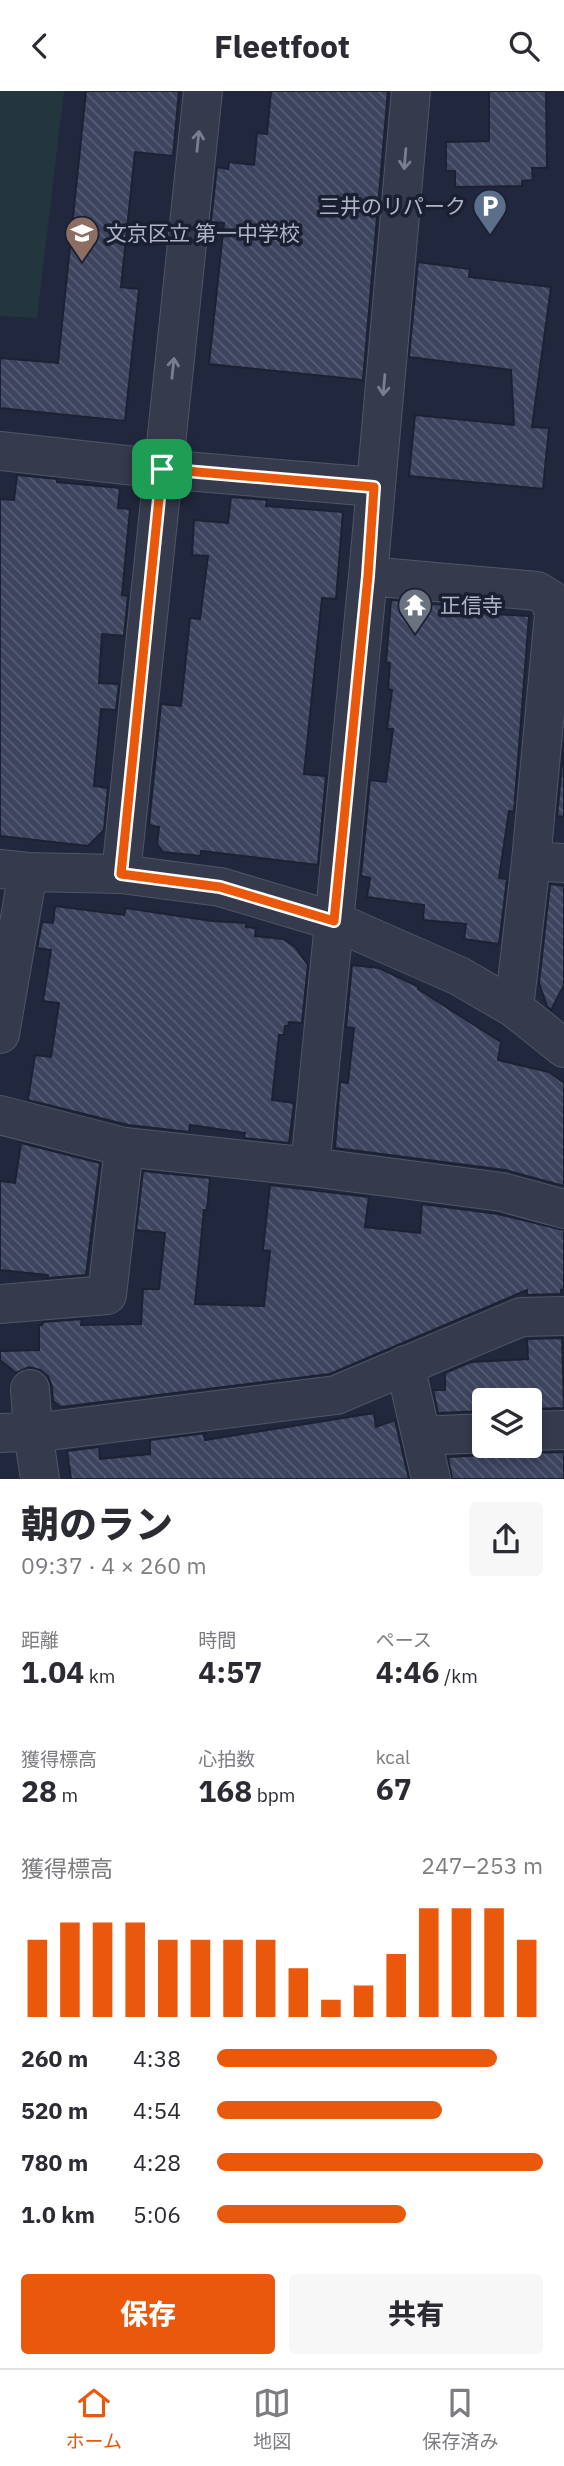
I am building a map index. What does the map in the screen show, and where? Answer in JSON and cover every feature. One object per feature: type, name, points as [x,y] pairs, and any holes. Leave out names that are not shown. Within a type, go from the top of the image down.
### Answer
[{"type":"street","points":[[121,874],[162,469],[178,412],[203,91]]},
{"type":"street","points":[[310,1167],[368,576],[378,510],[408,214],[411,91]]},
{"type":"street","points":[[0,451],[162,469],[378,510]]},
{"type":"street","points":[[368,576],[537,591],[550,599],[554,614],[548,862],[514,1008]]},
{"type":"street","points":[[0,1034],[14,870],[121,874],[220,887],[334,921],[459,976],[514,1008],[564,1048]]},
{"type":"street","points":[[0,1115],[124,1147],[310,1167],[502,1192],[564,1209]]},
{"type":"street","points":[[0,1304],[107,1295],[124,1147]]},
{"type":"street","points":[[16,1433],[336,1395],[522,1317],[564,1316]]},
{"type":"street","points":[[405,1365],[430,1479]]},
{"type":"street","points":[[30,1389],[16,1433],[40,1479]]},
{"type":"street","points":[[542,1431],[564,1430]]},
{"type":"street","points":[[422,1436],[472,1434]]},
{"type":"shaded area","points":[[0,91],[64,91],[37,318],[0,316]]},
{"type":"building","points":[[86,91],[179,91],[173,156],[135,152],[121,287],[139,289],[125,421],[0,408],[0,358],[58,363]]},
{"type":"building","points":[[271,91],[388,91],[363,380],[209,364],[224,223],[211,222],[217,167],[228,169],[229,162],[254,165],[257,133],[267,134]]},
{"type":"building","points":[[489,91],[546,91],[547,168],[532,168],[533,180],[522,181],[522,186],[455,187],[455,171],[446,171],[446,142],[489,141]]},
{"type":"building","points":[[418,262],[470,269],[469,277],[551,287],[532,427],[549,428],[543,489],[409,476],[415,415],[514,425],[511,370],[409,357]]},
{"type":"building","points":[[17,475],[120,488],[118,508],[130,509],[122,595],[128,596],[124,636],[102,634],[99,683],[119,684],[116,710],[101,709],[94,786],[108,788],[104,830],[88,846],[0,836],[0,499],[14,500]]},
{"type":"building","points":[[231,497],[267,500],[266,506],[343,512],[336,599],[322,598],[304,774],[326,776],[318,865],[201,851],[201,856],[163,852],[157,844],[159,827],[149,825],[161,704],[181,706],[190,618],[200,619],[208,556],[192,555],[194,520],[228,523]]},
{"type":"building","points":[[391,600],[445,605],[444,611],[529,616],[514,812],[509,811],[499,878],[507,879],[499,944],[464,939],[466,924],[423,920],[424,905],[367,897],[370,878],[361,876],[370,780],[386,782],[393,729],[387,729],[392,690],[388,689],[390,663],[386,663]]},
{"type":"building","points":[[564,743],[564,817],[557,816]]},
{"type":"building","points":[[550,884],[564,886],[564,985],[551,1010],[539,983]]},
{"type":"building","points":[[55,906],[124,915],[126,908],[212,921],[246,923],[246,927],[256,928],[255,936],[283,939],[295,947],[308,965],[302,1023],[289,1022],[288,1026],[285,1026],[284,1035],[279,1035],[272,1100],[294,1103],[289,1143],[244,1138],[245,1133],[190,1125],[189,1132],[128,1125],[28,1100],[35,1055],[51,1057],[59,1003],[43,1001],[51,950],[37,948],[42,922],[53,923]]},
{"type":"building","points":[[352,965],[379,968],[419,987],[418,989],[501,1042],[498,1060],[549,1072],[564,1083],[564,1186],[505,1170],[335,1148],[340,1082],[348,1083],[354,1028],[346,1027]]},
{"type":"building","points":[[21,1143],[100,1163],[86,1275],[47,1278],[48,1275],[0,1270],[0,1181],[15,1183]]},
{"type":"building","points":[[143,1171],[210,1178],[207,1210],[204,1210],[195,1304],[264,1306],[270,1251],[263,1250],[270,1185],[369,1197],[365,1227],[420,1233],[422,1204],[498,1214],[564,1230],[564,1289],[561,1294],[527,1295],[527,1290],[330,1374],[61,1407],[53,1401],[48,1376],[29,1367],[16,1373],[0,1360],[0,1351],[39,1350],[39,1325],[43,1322],[82,1319],[81,1325],[141,1324],[143,1289],[159,1289],[165,1233],[136,1230]]},
{"type":"building","points":[[562,1338],[564,1408],[542,1409],[542,1388],[472,1388],[472,1412],[438,1413],[433,1390],[445,1390],[445,1373],[471,1362],[528,1359],[527,1339]]},
{"type":"building","points":[[374,1413],[376,1427],[395,1420],[409,1479],[71,1479],[67,1451],[99,1447],[100,1459],[150,1454],[150,1440],[207,1433],[204,1435],[205,1440]]},
{"type":"building","points":[[564,1452],[564,1479],[452,1479],[448,1457],[542,1458],[542,1453]]},
{"type":"place","name":"三井のリパーク","points":[[490,236]]},
{"type":"place","name":"文京区立 第一中学校","points":[[82,263]]},
{"type":"place","name":"正信寺","points":[[415,635]]},
{"type":"route","points":[[162,469],[374,487],[368,576],[334,921],[220,887],[121,874],[162,469]]}]
